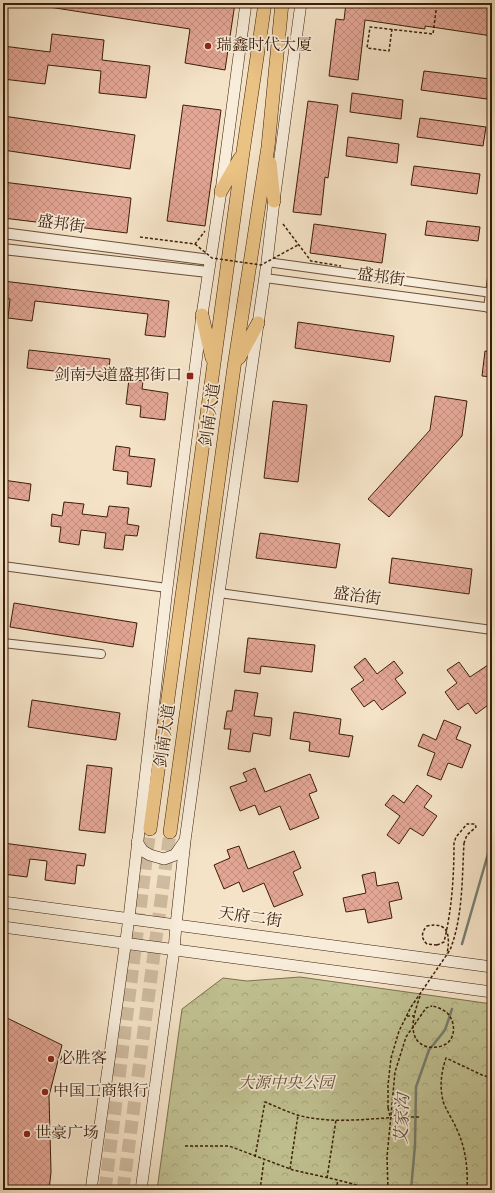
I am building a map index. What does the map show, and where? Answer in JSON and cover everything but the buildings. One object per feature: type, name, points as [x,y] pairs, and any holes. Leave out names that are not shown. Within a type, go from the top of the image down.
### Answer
[{"type":"highway","name":"剑南大道","points":[[150,829],[243,152],[265,3]]},
{"type":"highway","name":"剑南大道","points":[[170,832],[234,367],[268,147],[282,3]]},
{"type":"highway","points":[[268,147],[274,201]]},
{"type":"highway","points":[[221,191],[243,152]]},
{"type":"highway","points":[[202,315],[214,365]]},
{"type":"highway","points":[[234,367],[258,322]]},
{"type":"main road","points":[[91,1190],[129,918],[202,315],[221,191],[246,3]]},
{"type":"main road","points":[[141,1190],[174,950],[185,841],[219,593],[268,262],[274,201],[301,3]]},
{"type":"main road","points":[[137,842],[143,851],[150,855],[164,859],[175,855],[185,841]]},
{"type":"main road","name":"天府二街","points":[[3,902],[492,967]]},
{"type":"main road","points":[[3,927],[492,992]]},
{"type":"street","name":"盛邦街","points":[[3,233],[210,260]]},
{"type":"street","name":"盛邦街","points":[[3,249],[208,272]]},
{"type":"street","name":"盛邦街","points":[[268,262],[491,293]]},
{"type":"street","name":"盛邦街","points":[[265,278],[490,308]]},
{"type":"street","points":[[490,308],[492,278]]},
{"type":"street","points":[[3,566],[168,588]]},
{"type":"street","name":"盛治街","points":[[219,593],[492,630]]},
{"type":"street","points":[[3,643],[101,654]]},
{"type":"path","points":[[392,30],[389,50],[367,48],[370,27],[433,34],[437,3]]},
{"type":"path","points":[[283,224],[311,261],[341,266]]},
{"type":"path","points":[[195,244],[205,231],[205,226]]},
{"type":"path","points":[[140,236],[195,244],[212,258],[261,265],[298,245]]},
{"type":"path","points":[[390,1119],[388,1108],[388,1085],[393,1049],[399,1031],[407,1016],[446,956],[453,942],[460,908],[464,843],[467,835],[476,827],[475,824],[468,824],[456,837],[454,843],[454,885],[449,923],[444,942],[437,945],[426,944],[423,941],[422,935],[427,926],[439,925],[445,929],[448,935],[449,942],[446,956]]},
{"type":"path","points":[[388,1190],[387,1158],[395,1072],[406,1037],[426,1008],[432,1006],[446,1011],[450,1016],[453,1022],[453,1034],[446,1044],[433,1047],[426,1046],[421,1043],[414,1034],[413,1021],[421,994]]},
{"type":"path","points":[[488,1011],[492,1015]]},
{"type":"path","points":[[407,1016],[414,1016]]},
{"type":"path","points":[[467,1190],[467,1167],[464,1152],[458,1132],[442,1094],[441,1071],[446,1058],[482,1075],[492,1078]]},
{"type":"path","points":[[255,1157],[265,1102],[298,1115],[312,1118],[361,1121],[421,1117]]},
{"type":"path","points":[[290,1170],[298,1115]]},
{"type":"path","points":[[327,1178],[336,1120]]},
{"type":"path","points":[[186,1146],[229,1146],[290,1170],[338,1180],[375,1190]]},
{"type":"path","points":[[260,1190],[264,1160]]},
{"type":"path","points":[[336,1190],[338,1180]]},
{"type":"green space","name":"大源中央公园","points":[[300,977],[492,1004],[492,1190],[157,1190],[182,1009],[223,978],[247,981]]},
{"type":"waterway","name":"艾家沟","points":[[462,944],[492,840]]},
{"type":"waterway","name":"艾家沟","points":[[411,1190],[415,1145],[416,1087],[429,1050],[445,1030],[452,1009]]},
{"type":"tunnel","points":[[105,1190],[150,829]]},
{"type":"tunnel","points":[[123,1190],[170,832]]},
{"type":"place","name":"瑞鑫时代大厦","points":[[208,46]]},
{"type":"place","name":"剑南大道盛邦街口","points":[[190,376]]},
{"type":"place","name":"必胜客","points":[[51,1059]]},
{"type":"place","name":"中国工商银行","points":[[45,1092]]},
{"type":"place","name":"世豪广场","points":[[27,1134]]}]
